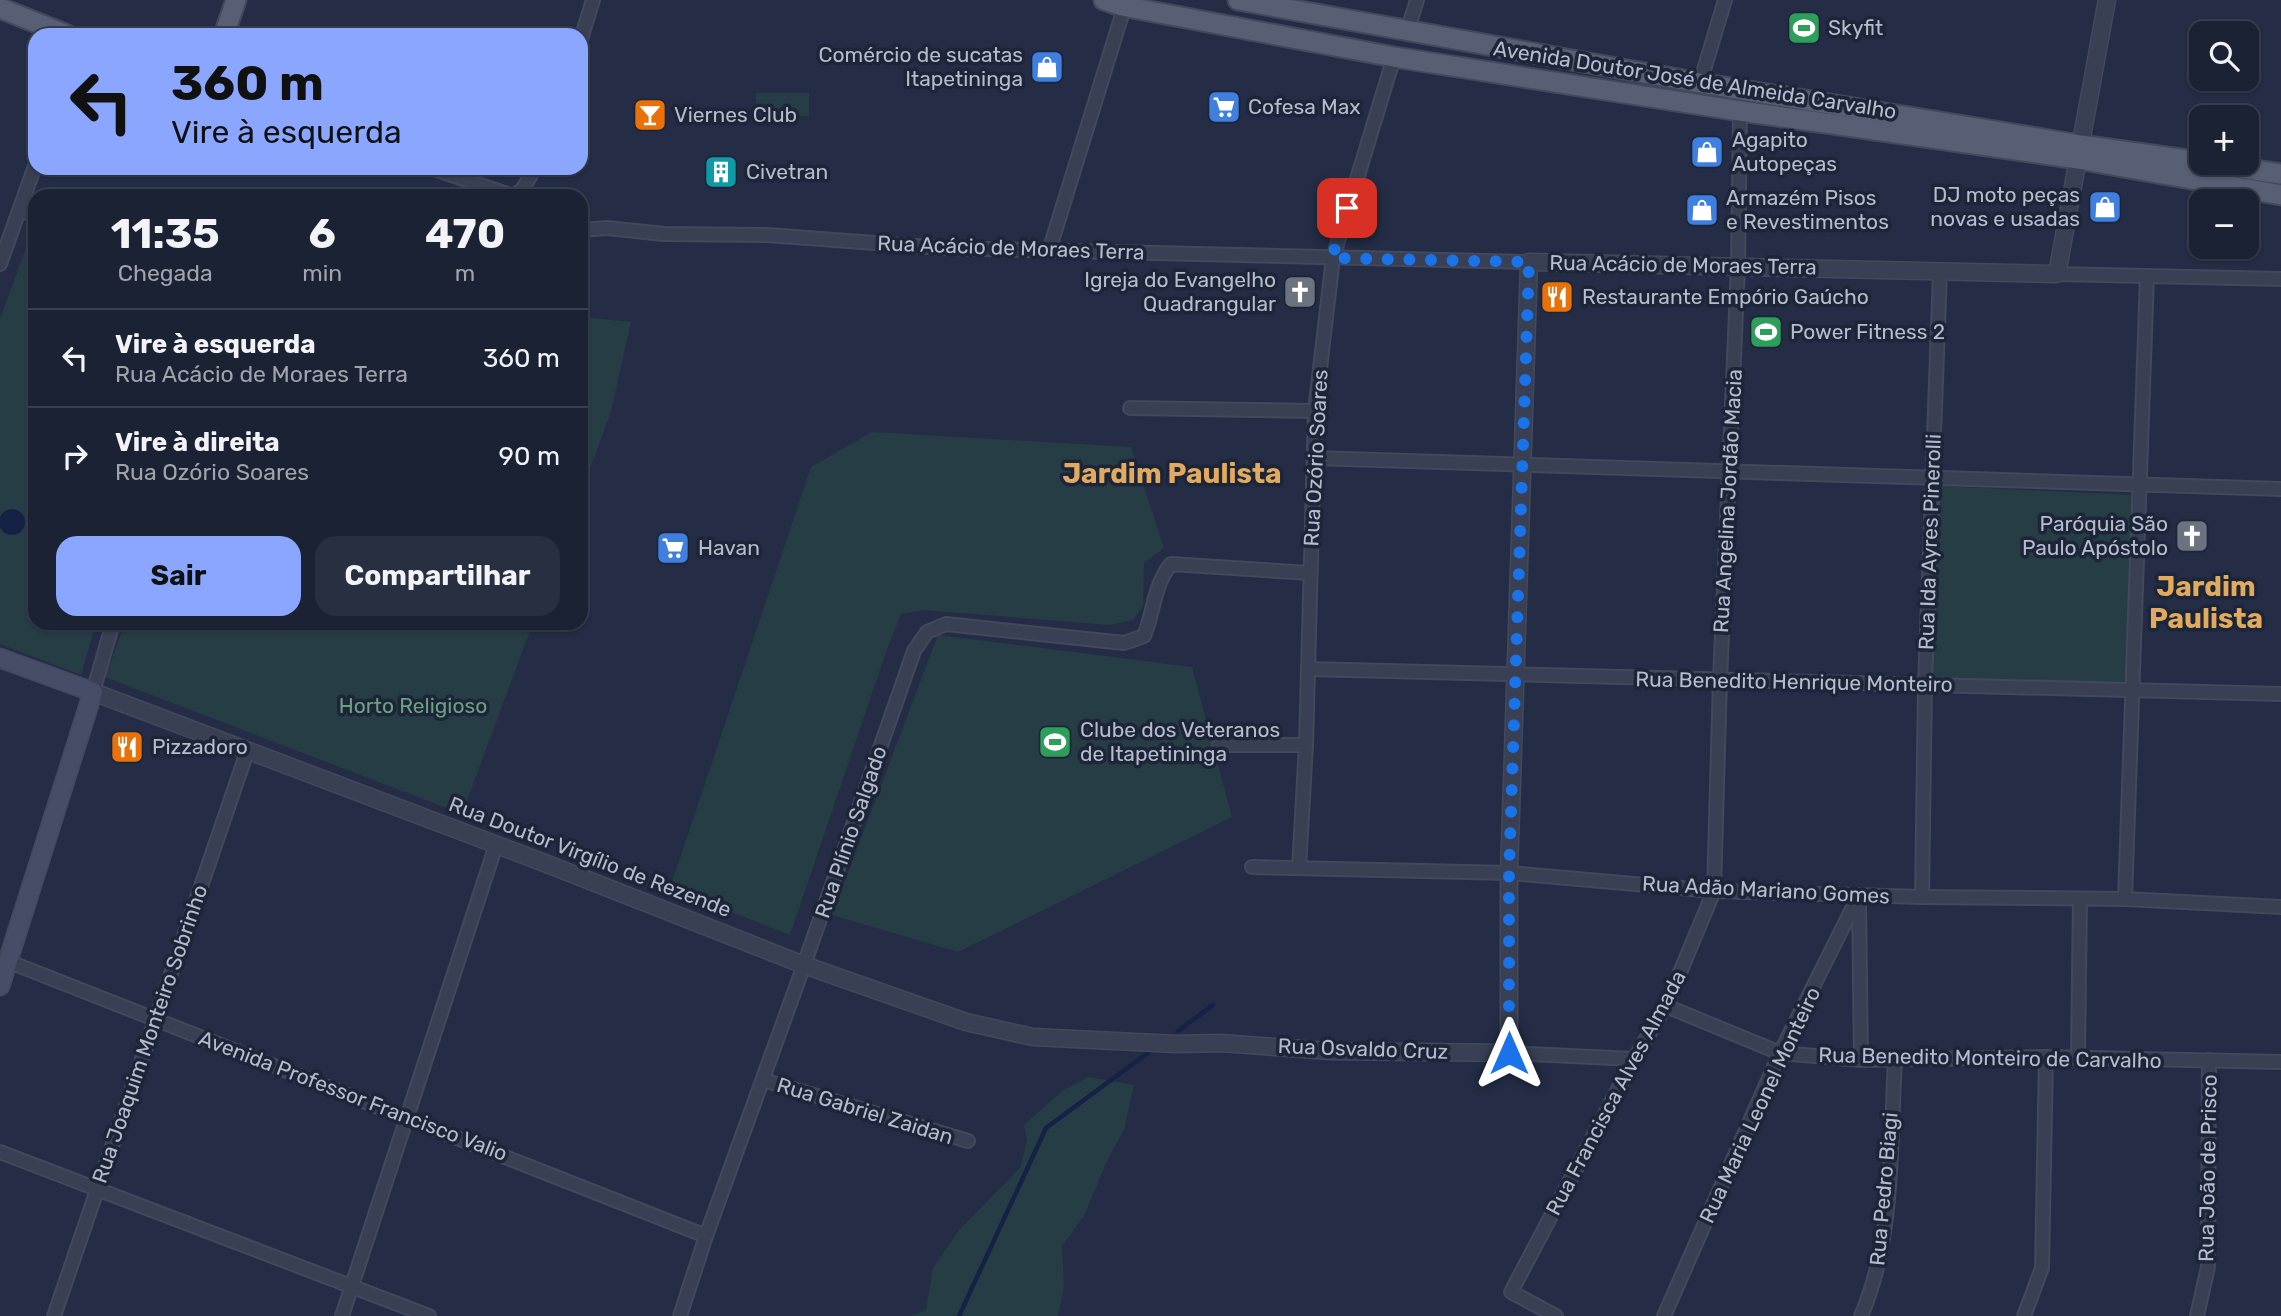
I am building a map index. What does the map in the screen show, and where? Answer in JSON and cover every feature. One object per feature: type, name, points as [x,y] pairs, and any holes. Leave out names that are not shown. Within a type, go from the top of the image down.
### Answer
[{"type":"main road","points":[[226,28],[236,0]]},
{"type":"main road","name":"Avenida Doutor José de Almeida Carvalho","points":[[1238,0],[2079,152],[2281,195]]},
{"type":"main road","name":"Avenida Doutor José de Almeida Carvalho","points":[[1117,2],[1394,57],[1740,111],[2079,152],[2189,161]]},
{"type":"main road","points":[[0,8],[50,28]]},
{"type":"main road","points":[[2259,171],[2281,174]]},
{"type":"main road","name":"Rua Doutor Virgílio de Rezende","points":[[0,658],[93,692]]},
{"type":"main road","points":[[0,986],[4,960],[93,692]]},
{"type":"street","points":[[584,28],[593,0]]},
{"type":"street","points":[[1407,32],[1417,0]]},
{"type":"street","points":[[1700,83],[1726,0]]},
{"type":"street","points":[[2057,274],[2107,0]]},
{"type":"street","points":[[1049,251],[1117,31],[1117,2]]},
{"type":"street","name":"Rua Ozório Soares","points":[[1299,868],[1306,745],[1315,411],[1332,258],[1394,57]]},
{"type":"street","name":"Rua Angelina Jordão Macia","points":[[1714,891],[1720,680],[1738,267],[1740,111]]},
{"type":"street","points":[[0,264],[32,175]]},
{"type":"street","points":[[452,175],[492,189]]},
{"type":"street","points":[[19,212],[28,212]]},
{"type":"street","name":"Rua Acácio de Moraes Terra","points":[[588,229],[664,234],[767,234],[942,248],[2281,279]]},
{"type":"street","points":[[1509,1053],[1509,873],[1529,262]]},
{"type":"street","name":"Rua Ida Ayres Pinerolli","points":[[1922,897],[1925,685],[1940,271]]},
{"type":"street","points":[[2124,899],[2147,276]]},
{"type":"street","points":[[1130,408],[1315,411]]},
{"type":"street","points":[[1314,458],[2281,489]]},
{"type":"street","name":"Rua Plínio Salgado","points":[[680,1316],[914,651],[928,632],[946,624],[1124,643],[1144,636],[1160,576],[1171,564],[1310,573]]},
{"type":"street","points":[[93,692],[111,630]]},
{"type":"street","name":"Rua Benedito Henrique Monteiro","points":[[1308,669],[2281,694]]},
{"type":"street","name":"Rua Doutor Virgílio de Rezende","points":[[93,692],[804,965],[966,1023],[1033,1037],[1176,1044]]},
{"type":"street","points":[[1219,745],[1306,745]]},
{"type":"street","name":"Rua Joaquim Monteiro Sobrinho","points":[[54,1316],[247,752]]},
{"type":"street","points":[[342,1316],[496,845]]},
{"type":"street","name":"Rua Adão Mariano Gomes","points":[[1252,867],[1509,873],[1714,891],[2124,899],[2281,907]]},
{"type":"street","name":"Rua Francisca Alves Almada","points":[[1556,1316],[1511,1292],[1634,1059],[1666,1006],[1714,891]]},
{"type":"street","points":[[1858,895],[1861,1060]]},
{"type":"street","name":"Rua Maria Leonel Monteiro","points":[[1664,1316],[1780,1053],[1858,895]]},
{"type":"street","points":[[2078,1058],[2080,900]]},
{"type":"street","points":[[1836,941],[1859,945]]},
{"type":"street","name":"Avenida Professor Francisco Valio","points":[[4,960],[407,1116],[706,1236]]},
{"type":"street","name":"Rua Benedito Monteiro de Carvalho","points":[[1666,1006],[1780,1053],[1861,1060],[2046,1057],[2281,1062]]},
{"type":"street","name":"Rua Osvaldo Cruz","points":[[1176,1044],[1220,1043],[1330,1051],[1509,1053],[1634,1059]]},
{"type":"street","points":[[2024,1316],[2042,1268],[2046,1057]]},
{"type":"street","name":"Rua Pedro Biagi","points":[[1861,1316],[1881,1260],[1886,1221],[1895,1060]]},
{"type":"street","name":"Rua João de Prisco","points":[[2197,1316],[2208,1267],[2209,1060]]},
{"type":"street","name":"Rua Gabriel Zaidan","points":[[763,1080],[968,1141]]},
{"type":"street","points":[[0,1152],[429,1316]]},
{"type":"green space","points":[[756,93],[809,93],[809,116],[756,116]]},
{"type":"green space","points":[[28,243],[28,630],[94,630],[81,675],[0,644],[0,319]]},
{"type":"green space","points":[[588,318],[631,322],[611,411],[588,475]]},
{"type":"green space","points":[[872,432],[1131,447],[1164,548],[1144,563],[1143,606],[1133,620],[1110,625],[923,610],[901,614],[790,935],[670,888],[811,467]]},
{"type":"green space","points":[[1938,486],[2133,495],[2126,684],[1933,679]]},
{"type":"green space","name":"Horto Religioso","points":[[122,630],[530,630],[462,814],[105,677]]},
{"type":"green space","name":"Clube dos Veteranos de Itapetininga","points":[[938,635],[1192,667],[1232,817],[958,952],[832,915]]},
{"type":"green space","points":[[1088,1077],[1134,1085],[1124,1130],[1107,1161],[1084,1216],[1062,1246],[1064,1287],[1058,1316],[911,1316],[926,1310],[933,1268],[959,1230],[1020,1168],[1027,1141],[1024,1125],[1062,1091]]},
{"type":"water","points":[[12,509],[21,513],[25,522],[21,531],[12,535],[3,531],[-1,522],[3,513]]},
{"type":"waterway","points":[[1178,1031],[1213,1005]]},
{"type":"waterway","points":[[959,1316],[1046,1128],[1149,1052]]},
{"type":"place","name":"Skyfit","points":[[1804,28]]},
{"type":"place","name":"Comércio de sucatas Itapetininga","points":[[1047,67]]},
{"type":"place","name":"Cofesa Max","points":[[1224,107]]},
{"type":"place","name":"Viernes Club","points":[[650,115]]},
{"type":"place","name":"Agapito Autopeças","points":[[1707,152]]},
{"type":"place","name":"Civetran","points":[[721,172]]},
{"type":"place","name":"DJ moto peças novas e usadas","points":[[2105,207]]},
{"type":"place","name":"Armazém Pisos e Revestimentos","points":[[1702,210]]},
{"type":"place","name":"Igreja do Evangelho Quadrangular","points":[[1300,292]]},
{"type":"place","name":"Restaurante Empório Gaúcho","points":[[1557,297]]},
{"type":"place","name":"Power Fitness 2","points":[[1766,332]]},
{"type":"place","name":"Paróquia São Paulo Apóstolo","points":[[2192,536]]},
{"type":"place","name":"Havan","points":[[673,548]]},
{"type":"place","name":"Clube dos Veteranos de Itapetininga","points":[[1055,742]]},
{"type":"place","name":"Pizzadoro","points":[[127,747]]},
{"type":"district","name":"Jardim Paulista","points":[[1172,473]]},
{"type":"district","name":"Jardim Paulista","points":[[2206,602]]},
{"type":"route","points":[[1347,208],[1332,258],[1529,262],[1509,873],[1509,1053]]}]
